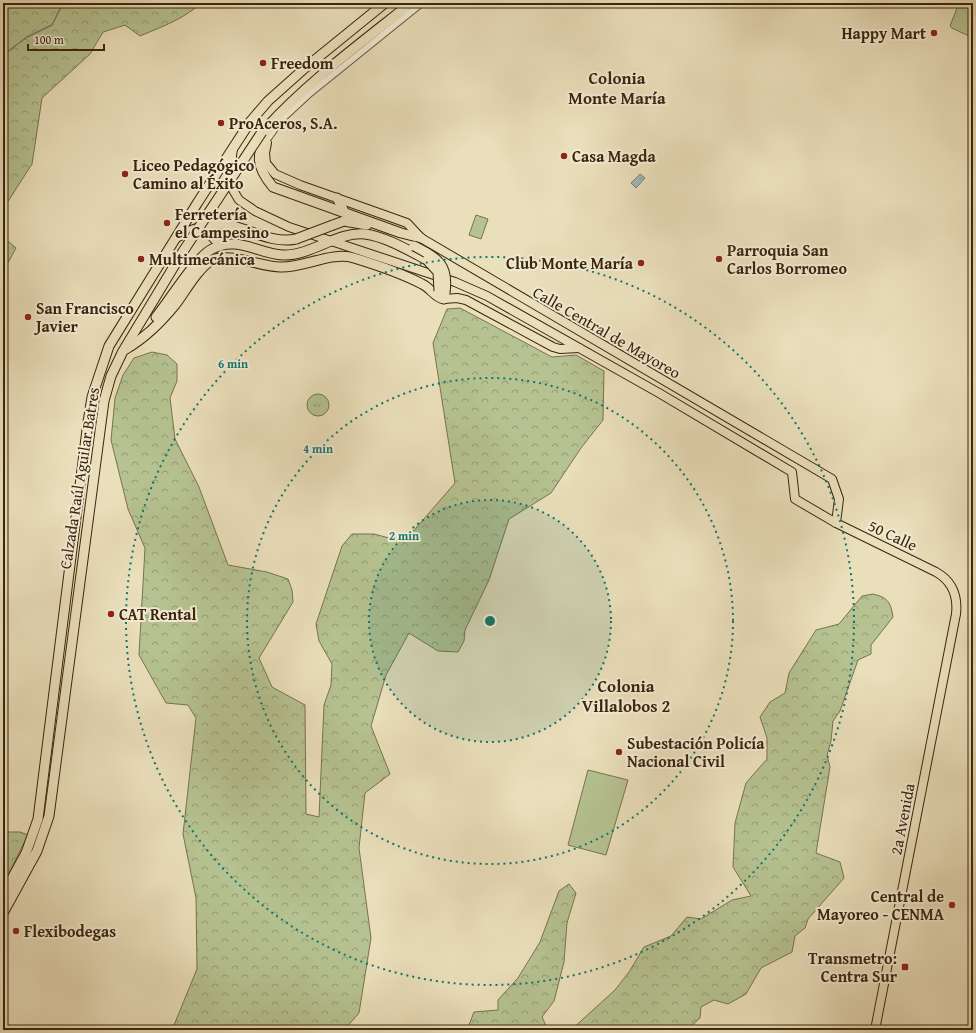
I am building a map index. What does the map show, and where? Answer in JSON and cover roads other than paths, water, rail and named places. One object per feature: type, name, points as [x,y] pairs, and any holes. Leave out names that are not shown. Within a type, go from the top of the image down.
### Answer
[{"type":"highway","name":"Calzada Raúl Aguilar Batres","points":[[3,895],[26,853],[38,818],[92,397],[109,346],[234,145],[250,122],[268,101],[305,68],[385,3]]},
{"type":"highway","name":"Calzada Raúl Aguilar Batres","points":[[3,913],[37,851],[49,816],[104,401],[110,376],[182,253],[265,141],[269,125],[281,111],[314,81],[411,3]]},
{"type":"highway","points":[[269,125],[259,165],[265,177],[273,187],[400,233],[422,238]]},
{"type":"highway","points":[[337,198],[345,213]]},
{"type":"highway","points":[[177,237],[212,225],[232,226],[270,239],[286,241],[296,239],[344,221],[364,225],[378,224]]},
{"type":"highway","points":[[212,225],[210,230],[212,236],[223,244]]},
{"type":"highway","points":[[400,233],[414,246],[435,258],[443,266],[446,276],[441,295]]},
{"type":"highway","points":[[125,348],[146,329],[202,256],[223,244],[239,244],[283,255],[297,253],[355,234],[369,234],[427,260],[438,272],[441,295]]},
{"type":"highway","points":[[125,348],[142,338],[159,322],[174,306],[203,268],[212,260],[218,258],[234,259],[272,267],[288,267],[336,257],[350,257],[422,283],[441,295]]},
{"type":"main road","name":"Calle Central de Mayoreo","points":[[265,141],[264,153],[266,163],[275,174],[407,223],[422,238],[832,479],[839,499],[836,523]]},
{"type":"main road","name":"Calle Central de Mayoreo","points":[[234,145],[231,165],[232,186],[234,193],[239,200],[268,219],[478,291],[581,348],[792,472],[795,499]]},
{"type":"main road","points":[[441,295],[466,300],[557,348],[581,348]]},
{"type":"main road","name":"50 Calle","points":[[795,499],[836,523],[943,576],[954,592],[957,603],[956,614]]},
{"type":"main road","name":"2a Avenida","points":[[875,1030],[956,614]]},
{"type":"street","points":[[265,141],[285,116],[308,95],[422,3]]},
{"type":"water","points":[[640,174],[645,178],[636,188],[631,183]]},
{"type":"waterway","points":[[3,55],[27,37],[52,25],[63,3]]},
{"type":"place","name":"Happy Mart","points":[[934,33]]},
{"type":"place","name":"Freedom","points":[[263,63]]},
{"type":"place","name":"ProAceros, S.A.","points":[[221,123]]},
{"type":"place","name":"Casa Magda","points":[[564,156]]},
{"type":"place","name":"Liceo Pedagógico Camino al Éxito","points":[[125,174]]},
{"type":"place","name":"Ferretería el Campesino","points":[[167,223]]},
{"type":"place","name":"Multimecánica","points":[[141,259]]},
{"type":"place","name":"Parroquia San Carlos Borromeo","points":[[719,259]]},
{"type":"place","name":"Club Monte María","points":[[641,263]]},
{"type":"place","name":"San Francisco Javier","points":[[28,317]]},
{"type":"place","name":"CAT Rental","points":[[111,614]]},
{"type":"place","name":"Subestación Policía Nacional Civil","points":[[619,752]]},
{"type":"place","name":"Central de Mayoreo - CENMA","points":[[952,905]]},
{"type":"place","name":"Flexibodegas","points":[[16,931]]},
{"type":"place","name":"Transmetro: Centra Sur","points":[[905,967]]},
{"type":"district","name":"Colonia Monte María","points":[[617,88]]},
{"type":"district","name":"Colonia Villalobos 2","points":[[626,696]]}]
